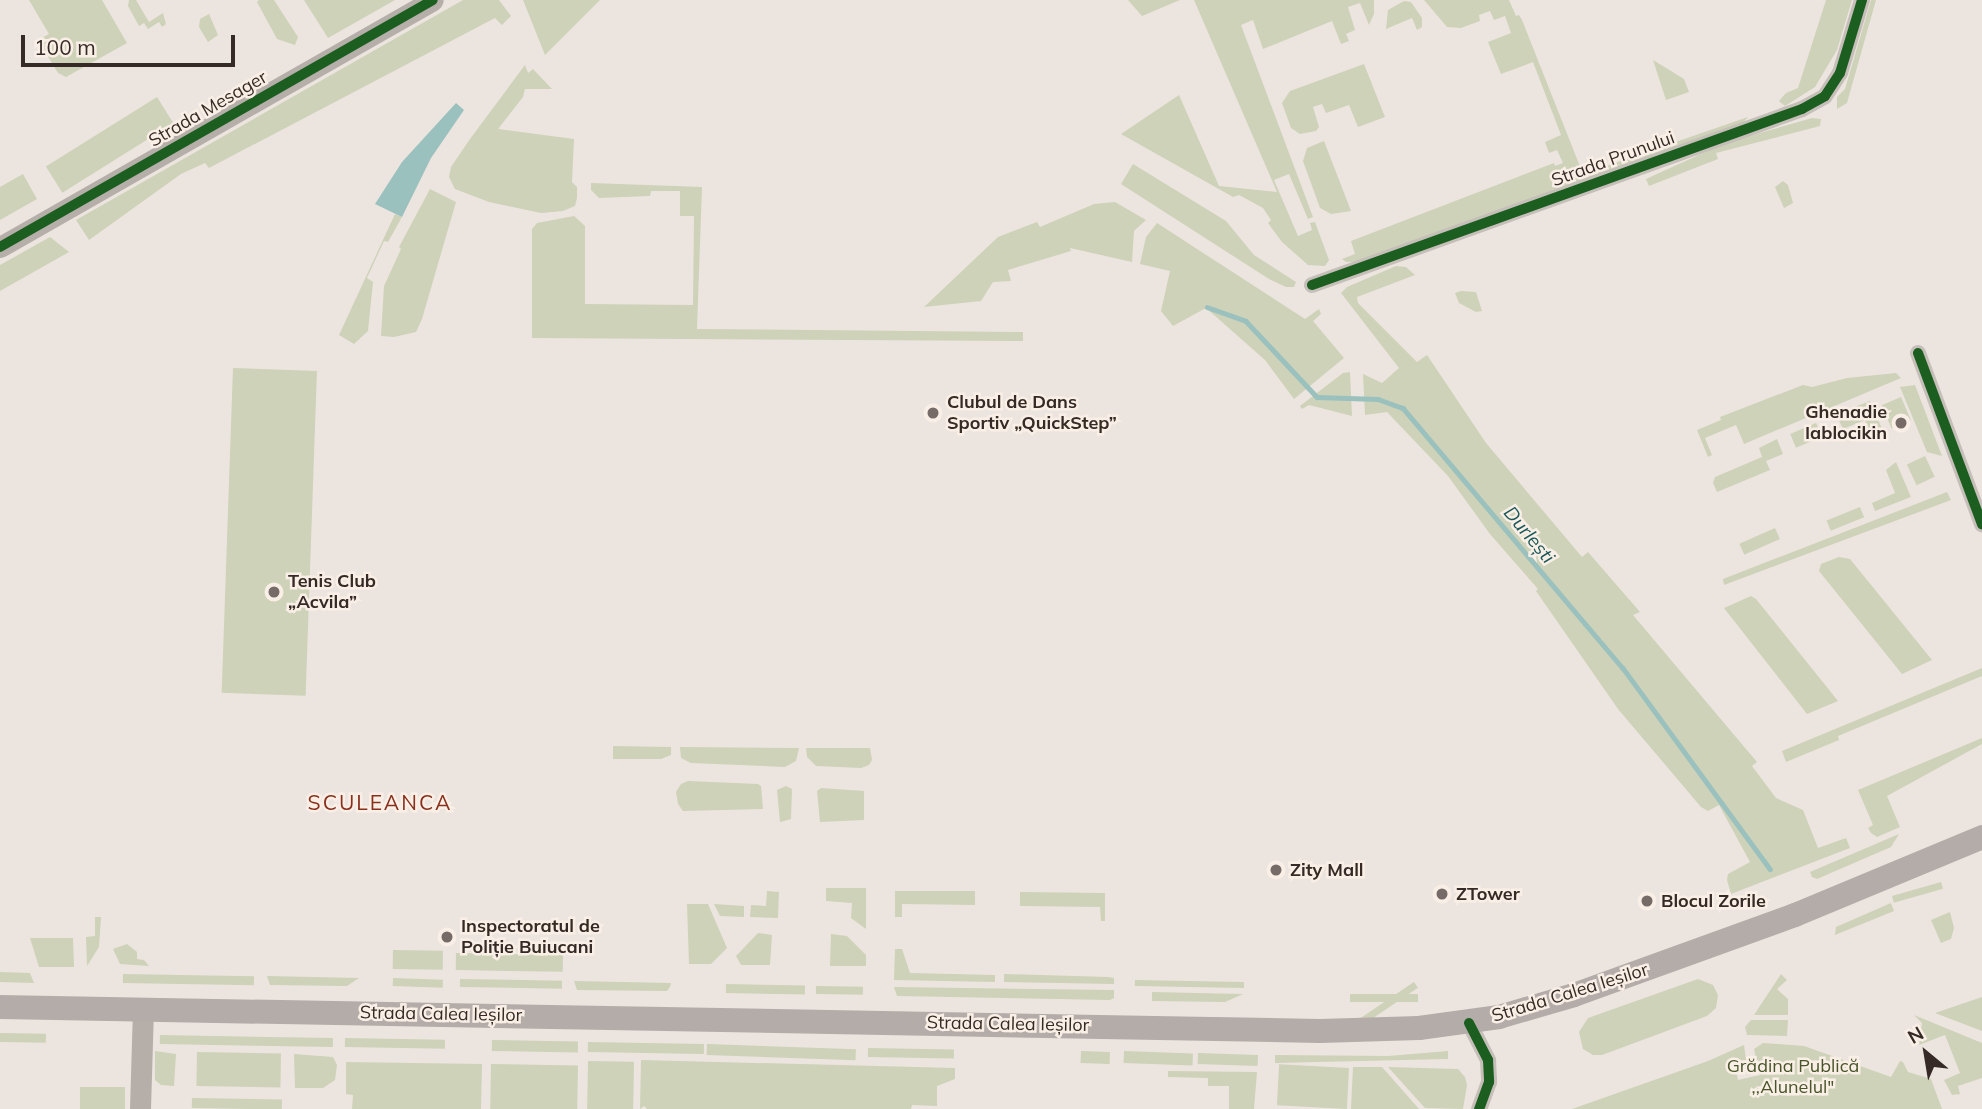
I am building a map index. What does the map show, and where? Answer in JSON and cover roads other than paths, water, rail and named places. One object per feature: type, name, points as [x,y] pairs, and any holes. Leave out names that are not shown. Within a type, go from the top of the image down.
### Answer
[{"type":"main road","name":"Strada Calea Ieșilor","points":[[0,1007],[1320,1031],[1419,1028],[1469,1023],[1551,1003],[1818,906],[1982,837]]},
{"type":"street","name":"Strada Mesager","points":[[0,247],[433,0]]},
{"type":"street","name":"Strada Prunului","points":[[1312,285],[1802,109],[1825,96],[1840,73],[1862,0]]},
{"type":"street","points":[[1919,353],[1982,524]]},
{"type":"street","points":[[139,1109],[143,1008]]},
{"type":"street","points":[[1469,1023],[1488,1060],[1489,1082],[1479,1109]]},
{"type":"water","points":[[456,103],[464,110],[431,158],[402,217],[375,204],[402,162]]},
{"type":"waterway","name":"Durlești","points":[[1207,307],[1246,321],[1317,397],[1378,399],[1403,408],[1623,668],[1770,869]]},
{"type":"place","name":"Clubul de Dans Sportiv „QuickStep”","points":[[933,413]]},
{"type":"place","name":"Ghenadie Iablocikin","points":[[1901,423]]},
{"type":"place","name":"Tenis Club „Acvila”","points":[[274,592]]},
{"type":"place","name":"Zity Mall","points":[[1276,870]]},
{"type":"place","name":"ZTower","points":[[1442,894]]},
{"type":"place","name":"Blocul Zorile","points":[[1647,901]]},
{"type":"place","name":"Inspectoratul de Poliție Buiucani","points":[[447,937]]},
{"type":"district","name":"SCULEANCA","points":[[380,802]]},
{"type":"park label","name":"Grădina Publică ,,Alunelul\"","points":[[1793,1077]]}]
